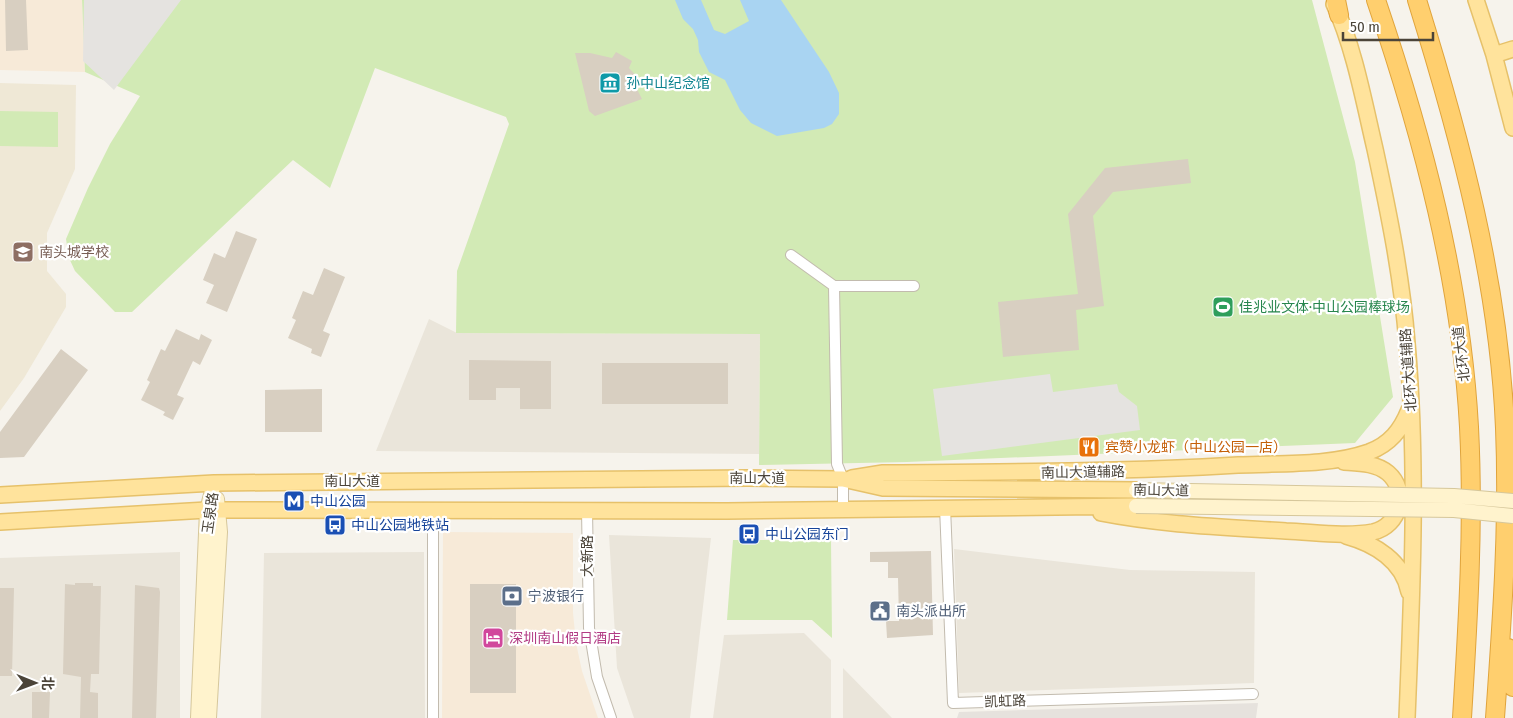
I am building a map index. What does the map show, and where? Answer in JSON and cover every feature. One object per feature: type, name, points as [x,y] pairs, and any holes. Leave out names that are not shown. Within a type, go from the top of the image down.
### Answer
[{"type":"highway","name":"北环大道","points":[[1376,0],[1403,79],[1425,158],[1446,253],[1462,348],[1469,427],[1471,520],[1462,718]]},
{"type":"highway","points":[[1417,0],[1460,150],[1482,244],[1498,343],[1505,426],[1506,527],[1503,608],[1495,718]]},
{"type":"highway","points":[[1503,608],[1513,687]]},
{"type":"main road","points":[[1476,0],[1494,55],[1513,128]]},
{"type":"main road","name":"北环大道辅路","points":[[1336,5],[1365,106],[1398,263],[1407,344],[1411,406],[1414,518],[1407,718]]},
{"type":"main road","points":[[1494,55],[1513,49]]},
{"type":"main road","points":[[1323,460],[1355,456],[1372,451],[1390,440],[1402,428],[1411,406]]},
{"type":"main road","points":[[1066,489],[1067,506],[1147,522],[1332,533],[1364,533],[1388,526],[1399,510],[1398,489],[1388,473],[1372,465],[1323,460]]},
{"type":"main road","name":"南山大道辅路","points":[[843,479],[883,473],[1104,472],[1323,460]]},
{"type":"main road","name":"南山大道","points":[[0,495],[214,483],[843,479],[883,488],[1066,489],[1454,496],[1513,501]]},
{"type":"main road","name":"玉泉路","points":[[209,718],[214,483]]},
{"type":"main road","name":"南山大道","points":[[0,522],[214,510],[587,510],[1067,506],[1454,510],[1513,516]]},
{"type":"main road","name":"玉泉路","points":[[198,718],[214,510]]},
{"type":"main road","points":[[1332,533],[1364,542],[1387,555],[1407,583],[1411,614]]},
{"type":"street","points":[[790,255],[834,286],[914,286]]},
{"type":"street","points":[[834,286],[837,464],[843,479],[843,508]]},
{"type":"street","name":"凯虹路","points":[[945,507],[953,703],[1253,694]]},
{"type":"street","points":[[433,510],[433,718]]},
{"type":"street","name":"大新路","points":[[587,510],[589,628],[597,677],[611,718]]},
{"type":"shaded area","points":[[0,0],[82,0],[85,72],[0,70]]},
{"type":"shaded area","points":[[84,0],[181,0],[114,90],[83,61]]},
{"type":"shaded area","name":"南头城学校","points":[[0,83],[76,85],[75,169],[47,233],[47,271],[66,294],[66,307],[24,378],[0,411]]},
{"type":"shaded area","points":[[429,319],[457,333],[760,334],[759,454],[376,451]]},
{"type":"shaded area","points":[[1050,374],[1053,392],[1117,384],[1119,392],[1137,406],[1140,430],[942,456],[933,389]]},
{"type":"shaded area","points":[[443,532],[573,533],[573,613],[576,643],[582,671],[598,718],[442,718]]},
{"type":"shaded area","points":[[609,535],[711,538],[690,718],[634,718],[617,668]]},
{"type":"shaded area","points":[[954,549],[1130,570],[1255,572],[1254,683],[959,693]]},
{"type":"shaded area","points":[[180,552],[180,718],[0,718],[0,558]]},
{"type":"shaded area","points":[[424,552],[425,718],[261,718],[264,553]]},
{"type":"shaded area","points":[[804,633],[831,660],[831,718],[713,718],[724,635]]},
{"type":"shaded area","points":[[843,668],[892,718],[843,718]]},
{"type":"shaded area","points":[[1258,703],[1256,718],[957,718],[959,712]]},
{"type":"green space","points":[[82,0],[1312,0],[1355,162],[1393,397],[1355,443],[907,462],[759,465],[760,334],[456,333],[457,271],[509,124],[506,117],[375,68],[330,188],[293,160],[132,312],[115,312],[75,271],[69,258],[66,239],[110,144],[140,96],[85,72]]},
{"type":"green space","points":[[0,111],[58,112],[58,147],[0,146]]},
{"type":"green space","points":[[733,540],[831,540],[832,638],[812,620],[727,620]]},
{"type":"water","points":[[675,0],[701,0],[714,30],[725,34],[749,21],[740,0],[781,0],[829,72],[839,93],[839,114],[832,124],[824,128],[777,136],[751,123],[740,110],[725,80],[709,72],[699,52],[698,40],[693,29],[683,19]]},
{"type":"building","points":[[5,0],[26,0],[28,50],[6,51]]},
{"type":"building","name":"孙中山纪念馆","points":[[616,52],[632,61],[629,68],[641,81],[635,85],[642,99],[595,116],[589,111],[575,53],[590,53],[612,58]]},
{"type":"building","points":[[1188,159],[1191,183],[1113,192],[1093,216],[1104,306],[1076,310],[1079,350],[1003,357],[998,302],[1078,294],[1068,214],[1105,168]]},
{"type":"building","points":[[236,231],[257,239],[227,312],[206,303],[214,285],[203,280],[214,253],[225,258]]},
{"type":"building","points":[[324,268],[345,277],[323,331],[330,334],[321,357],[311,353],[312,349],[288,338],[296,320],[292,318],[303,291],[313,295]]},
{"type":"building","points":[[176,329],[199,340],[201,334],[212,340],[200,365],[193,361],[177,395],[184,398],[173,420],[163,415],[165,412],[141,400],[150,382],[147,380],[161,349],[165,351]]},
{"type":"building","points":[[61,349],[88,370],[24,457],[0,458],[0,432]]},
{"type":"building","points":[[469,360],[551,361],[551,409],[520,409],[520,388],[496,388],[496,400],[469,400]]},
{"type":"building","points":[[602,363],[728,363],[728,404],[602,404]]},
{"type":"building","points":[[322,389],[322,432],[265,432],[265,390]]},
{"type":"building","points":[[931,551],[933,635],[887,638],[886,621],[899,621],[898,578],[888,578],[888,562],[870,562],[870,552]]},
{"type":"building","points":[[75,583],[93,583],[93,586],[101,586],[99,674],[91,674],[90,692],[98,693],[98,718],[80,718],[81,677],[63,674],[65,584],[75,585]]},
{"type":"building","name":"深圳南山假日酒店","points":[[470,584],[516,584],[516,693],[470,693]]},
{"type":"building","points":[[135,585],[159,588],[160,592],[156,718],[132,718]]},
{"type":"building","points":[[0,588],[14,588],[12,676],[0,676]]},
{"type":"building","points":[[32,692],[50,692],[49,718],[32,718]]},
{"type":"place","name":"孙中山纪念馆","points":[[610,83]]},
{"type":"place","name":"南头城学校","points":[[23,252]]},
{"type":"place","name":"佳兆业文体·中山公园棒球场","points":[[1223,307]]},
{"type":"place","name":"宾赞小龙虾（中山公园一店）","points":[[1089,447]]},
{"type":"place","name":"中山公园","points":[[294,501]]},
{"type":"place","name":"中山公园地铁站","points":[[335,525]]},
{"type":"place","name":"中山公园东门","points":[[749,534]]},
{"type":"place","name":"宁波银行","points":[[512,596]]},
{"type":"place","name":"南头派出所","points":[[880,611]]},
{"type":"place","name":"深圳南山假日酒店","points":[[493,638]]}]
